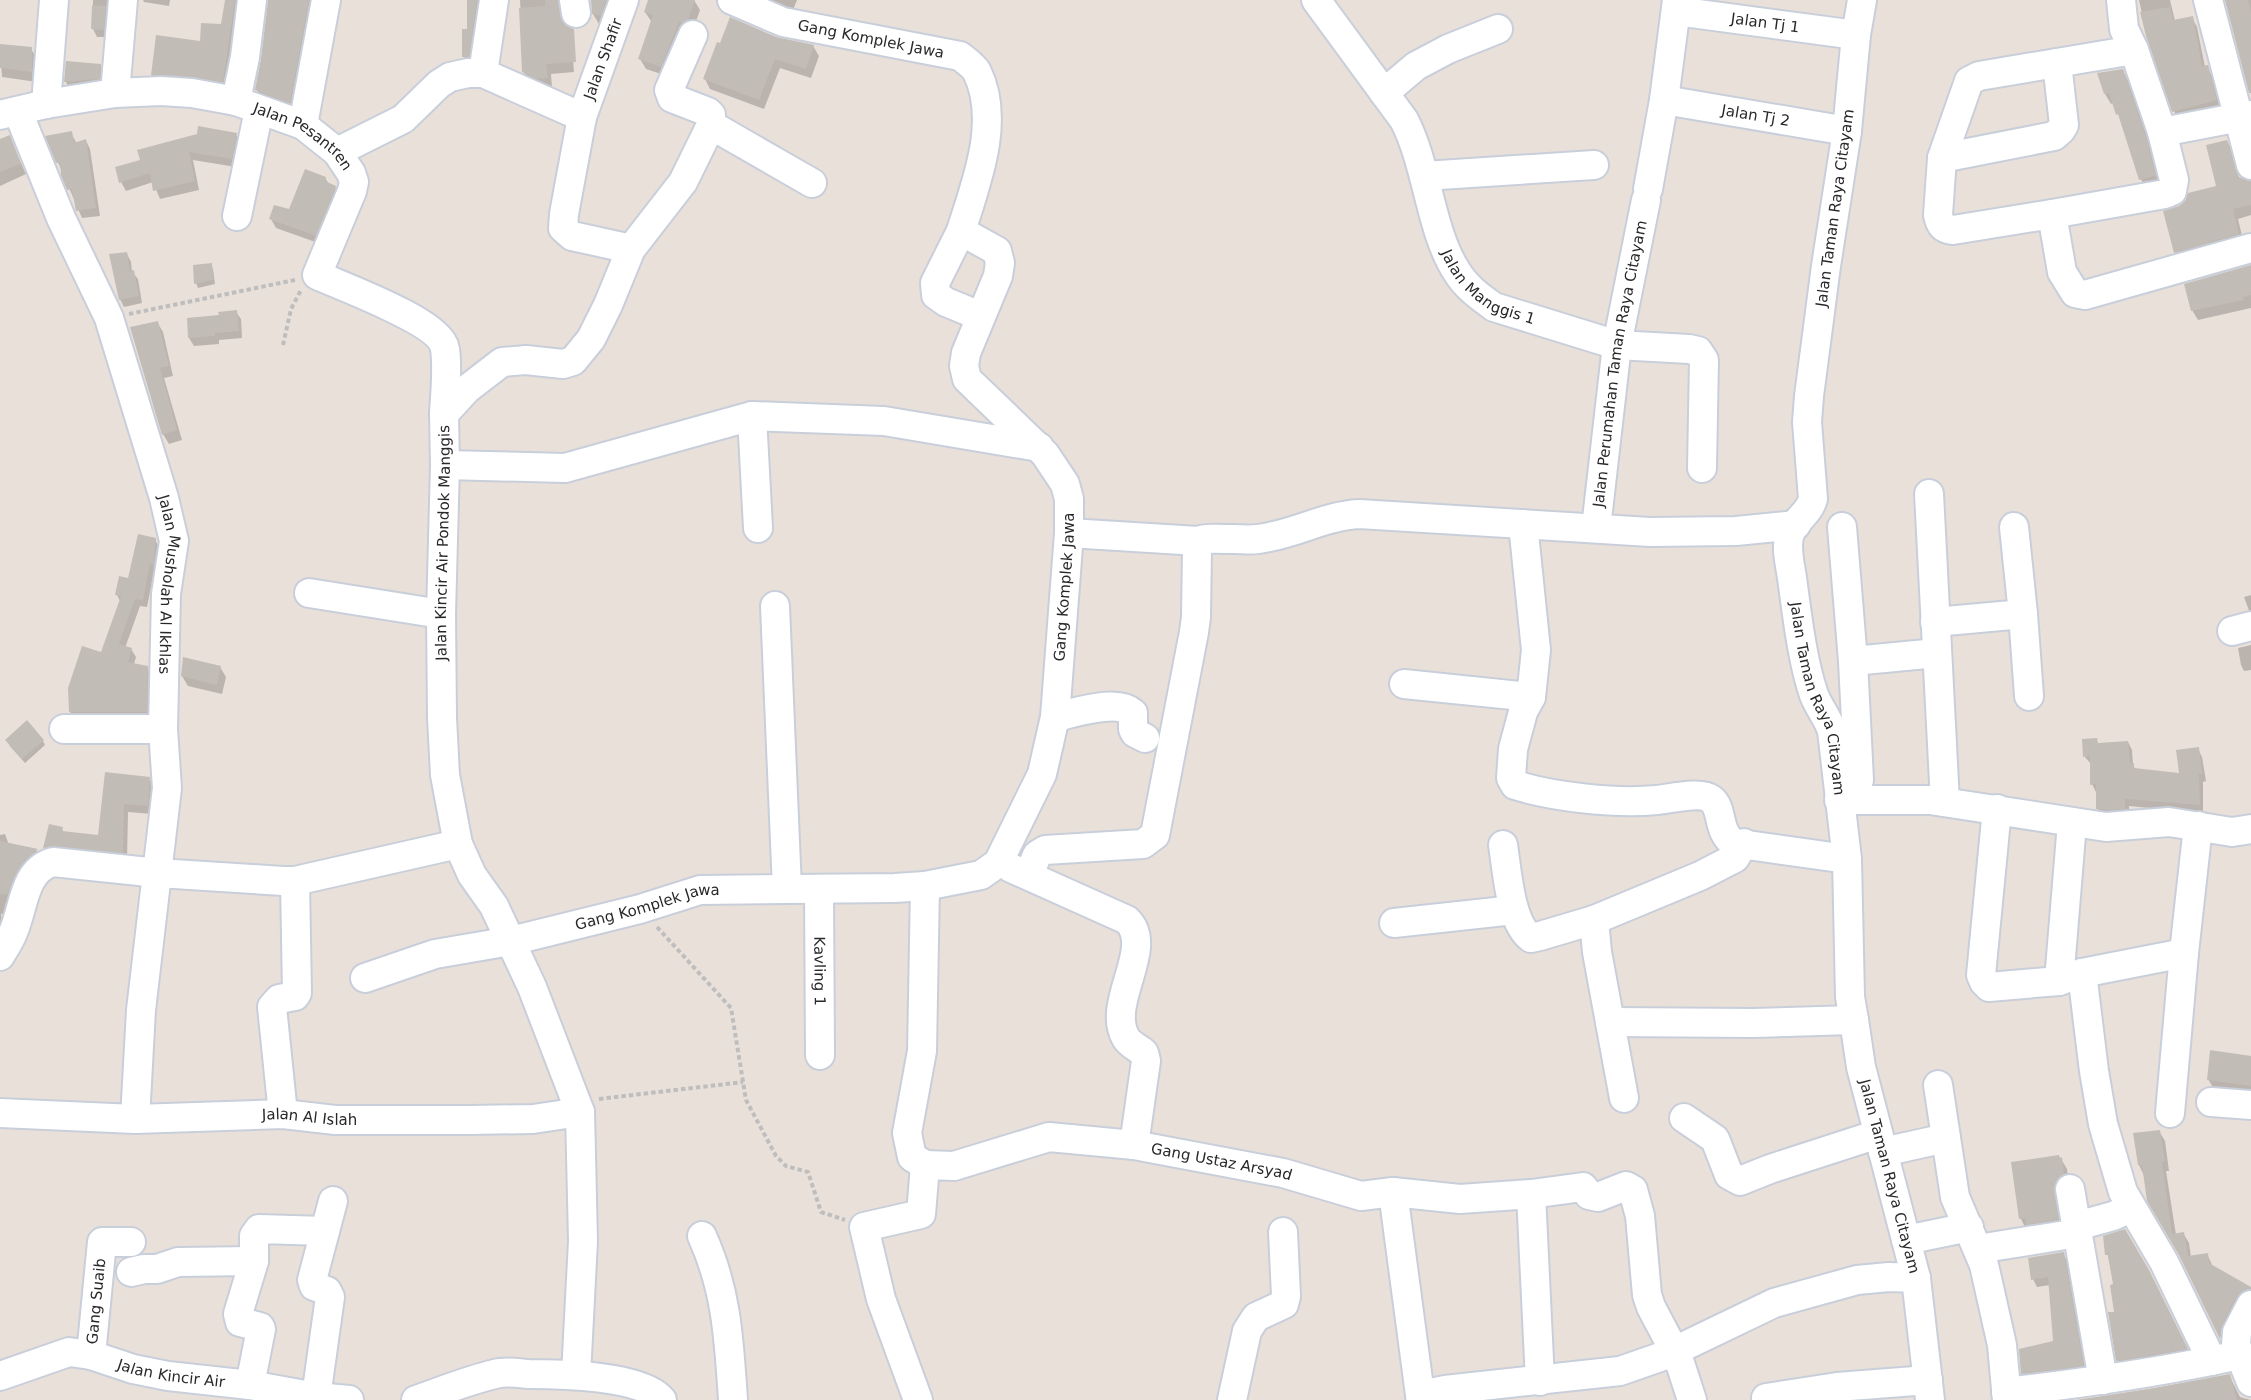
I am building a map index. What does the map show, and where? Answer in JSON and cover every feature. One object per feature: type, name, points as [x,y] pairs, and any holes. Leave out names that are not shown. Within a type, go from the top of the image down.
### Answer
[{"type":"street","points":[[46,104],[54,0]]},
{"type":"street","points":[[115,93],[123,0]]},
{"type":"street","points":[[237,216],[248,105],[245,57],[252,0]]},
{"type":"street","points":[[303,125],[326,0]]},
{"type":"street","points":[[483,73],[494,0]]},
{"type":"street","name":"Jalan Shafir","points":[[582,117],[624,0]]},
{"type":"street","name":"Gang Komplek Jawa","points":[[365,978],[435,954],[511,941],[640,909],[700,890],[925,886],[981,875],[998,863],[1042,774],[1055,717],[1069,533],[1069,499],[1065,484],[1039,447],[967,379],[964,366],[966,353],[998,276],[1000,263],[997,251],[962,231],[985,151],[987,113],[977,70],[960,56],[787,11],[732,0]]},
{"type":"street","name":"Jalan Manggis 1","points":[[1316,0],[1404,120],[1412,136],[1440,232],[1451,261],[1457,273],[1478,295],[1494,307],[1617,345],[1698,351],[1704,360],[1702,468]]},
{"type":"street","name":"Jalan Taman Raya Citayam","points":[[1862,0],[1856,35],[1847,131],[1809,396],[1807,422],[1813,499],[1810,508],[1790,532],[1788,544],[1797,612],[1815,697],[1832,731],[1847,859],[1850,997],[1861,1067],[1916,1278],[1929,1390]]},
{"type":"street","points":[[2121,0],[2124,29],[2134,50],[2162,132],[2174,180],[2172,191],[1953,230],[1946,229],[1940,223],[1938,215],[1942,158],[1970,81],[1979,76],[2134,50]]},
{"type":"street","points":[[2208,0],[2245,116],[2251,165]]},
{"type":"street","name":"Jalan Tj 1","points":[[1676,5],[1856,35]]},
{"type":"street","name":"Jalan Perumahan Taman Raya Citayam","points":[[1596,528],[1617,345],[1664,100],[1676,5]]},
{"type":"street","points":[[1384,93],[1416,66],[1448,49],[1497,29]]},
{"type":"street","points":[[693,35],[669,90],[672,98],[708,112],[711,115],[711,125],[812,183]]},
{"type":"street","points":[[1942,158],[2054,136],[2059,133],[2064,125],[2056,63]]},
{"type":"street","points":[[337,152],[403,119],[439,84],[450,77],[468,73],[483,73],[582,117],[564,214],[564,228],[572,236],[631,249]]},
{"type":"street","name":"Jalan Pesantren","points":[[9,113],[46,104],[115,93],[161,91],[192,93],[248,105],[303,125],[337,152],[351,173],[352,191],[317,275]]},
{"type":"street","name":"Jalan Tj 2","points":[[1664,100],[1847,131]]},
{"type":"street","name":"Jalan Musholah Al Ikhlas","points":[[9,113],[110,318],[164,498],[174,541],[166,594],[163,729],[167,788],[141,1010],[135,1119]]},
{"type":"street","points":[[2162,132],[2245,116]]},
{"type":"street","name":"Jalan Kincir Air Pondok Manggis","points":[[579,1107],[532,987],[511,941],[494,906],[472,875],[458,844],[445,775],[441,614],[444,414],[467,389],[502,362],[526,360],[564,364],[573,361],[591,339],[631,249],[682,182],[711,125]]},
{"type":"street","points":[[1424,176],[1594,165]]},
{"type":"street","points":[[2052,214],[2062,272],[2075,293],[2085,295],[2251,248]]},
{"type":"street","points":[[962,231],[936,283],[936,295],[946,302],[980,316]]},
{"type":"street","points":[[317,275],[415,319],[441,338],[445,349],[444,414]]},
{"type":"street","points":[[752,416],[758,528]]},
{"type":"street","points":[[445,465],[565,468],[752,416],[884,421],[1039,447]]},
{"type":"street","points":[[1929,494],[1945,802]]},
{"type":"street","points":[[1069,533],[1198,541],[1203,538],[1257,540],[1332,518],[1353,515],[1650,532],[1736,531],[1796,525]]},
{"type":"street","points":[[1523,524],[1536,650],[1531,697],[1516,729],[1511,778],[1515,785],[1614,799],[1655,801],[1702,796],[1710,798],[1716,806],[1724,836],[1733,843],[1847,859]]},
{"type":"street","points":[[1842,527],[1853,661],[1859,780]]},
{"type":"street","points":[[2014,527],[2029,696]]},
{"type":"street","points":[[1029,875],[1037,855],[1045,850],[1143,844],[1155,835],[1196,617],[1198,541]]},
{"type":"street","points":[[309,593],[441,614]]},
{"type":"street","points":[[775,606],[788,889]]},
{"type":"street","points":[[1935,622],[2023,614]]},
{"type":"street","points":[[1853,661],[1937,653]]},
{"type":"street","points":[[1404,684],[1531,697]]},
{"type":"street","points":[[1055,717],[1102,707],[1122,706],[1133,713],[1133,729],[1146,738]]},
{"type":"street","points":[[63,729],[163,729]]},
{"type":"street","points":[[1839,800],[1930,800],[2106,827],[2169,822],[2232,832],[2251,830]]},
{"type":"street","points":[[1997,809],[1981,975],[1989,987],[2071,977],[2184,953]]},
{"type":"street","points":[[2072,823],[2071,977],[2094,1071],[2103,1124],[2123,1192],[2164,1262],[2212,1361]]},
{"type":"street","points":[[2170,1113],[2184,953],[2199,826]]},
{"type":"street","points":[[1503,845],[1514,910],[1531,938],[1594,920],[1700,876],[1735,858],[1744,843]]},
{"type":"street","points":[[5,940],[27,888],[43,865],[61,863],[258,881],[295,881],[458,844]]},
{"type":"street","points":[[998,863],[1127,920],[1135,928],[1137,939],[1122,1015],[1125,1037],[1144,1053],[1146,1061],[1134,1145]]},
{"type":"street","points":[[283,1114],[272,1007],[279,999],[295,996],[297,993],[295,881]]},
{"type":"street","points":[[918,1400],[881,1299],[864,1227],[921,1214],[925,1165],[912,1157],[907,1133],[922,1051],[925,886]]},
{"type":"street","name":"Kavling 1","points":[[819,889],[820,1055]]},
{"type":"street","points":[[1394,923],[1514,910]]},
{"type":"street","points":[[1594,920],[1597,952],[1624,1098]]},
{"type":"street","points":[[1610,1022],[1752,1023],[1854,1020]]},
{"type":"street","points":[[1938,1085],[1955,1197],[1984,1265],[2002,1345],[2007,1396],[2177,1369],[2239,1355]]},
{"type":"street","points":[[2211,1102],[2251,1105]]},
{"type":"street","points":[[576,1375],[583,1241],[579,1107]]},
{"type":"street","name":"Jalan Al Islah","points":[[0,1113],[40,1117],[135,1119],[283,1114],[335,1120],[470,1120],[532,1119],[579,1107]]},
{"type":"street","points":[[1684,1118],[1715,1138],[1730,1175],[1740,1181],[1770,1169],[1881,1143],[1946,1138]]},
{"type":"street","name":"Gang Ustaz Arsyad","points":[[925,1165],[954,1166],[1049,1137],[1134,1145],[1283,1173],[1361,1196],[1393,1192],[1455,1199],[1531,1194],[1583,1187],[1589,1195],[1598,1197],[1626,1186],[1632,1190],[1640,1216],[1647,1295],[1673,1352]]},
{"type":"street","points":[[2070,1189],[2103,1380]]},
{"type":"street","points":[[1393,1192],[1421,1398],[1445,1390],[1620,1371],[1673,1352],[1784,1300],[1857,1280],[1889,1277],[1916,1278]]},
{"type":"street","points":[[1531,1194],[1540,1381]]},
{"type":"street","points":[[316,1397],[330,1297],[327,1291],[314,1286],[312,1280],[333,1201]]},
{"type":"street","points":[[1906,1240],[1974,1238],[2078,1230],[2131,1208]]},
{"type":"street","points":[[250,1385],[261,1329],[240,1322],[238,1314],[254,1261],[254,1236],[259,1229],[325,1231]]},
{"type":"street","points":[[1232,1400],[1248,1331],[1256,1317],[1284,1304],[1286,1296],[1282,1232]]},
{"type":"street","points":[[702,1236],[709,1251],[728,1324],[733,1400]]},
{"type":"street","name":"Gang Suaib","points":[[91,1354],[102,1242],[131,1242]]},
{"type":"street","points":[[131,1272],[157,1269],[178,1263],[254,1261]]},
{"type":"street","points":[[2251,1305],[2237,1332],[2239,1355],[2251,1382]]},
{"type":"street","name":"Jalan Kincir Air","points":[[0,1376],[69,1352],[91,1354],[133,1369],[168,1376],[250,1385],[316,1397],[349,1400]]},
{"type":"street","points":[[1673,1352],[1682,1369],[1692,1400]]},
{"type":"street","points":[[416,1400],[457,1393],[497,1373],[576,1375],[612,1380],[638,1386],[659,1396],[662,1400]]},
{"type":"street","points":[[1766,1398],[1837,1388],[1929,1390]]},
{"type":"path","points":[[110,318],[317,275]]},
{"type":"path","points":[[283,345],[291,309],[300,291],[317,275]]},
{"type":"path","points":[[640,909],[731,1008],[746,1100],[776,1156],[786,1166],[808,1172],[821,1212],[864,1227]]},
{"type":"path","points":[[579,1107],[743,1082]]},
{"type":"building","points":[[225,0],[235,0],[223,82],[193,77],[151,75],[156,35],[200,41],[201,23],[221,24]]},
{"type":"building","points":[[268,0],[309,0],[290,103],[255,90]]},
{"type":"building","points":[[467,0],[477,0],[469,57],[462,57],[462,29],[467,29]]},
{"type":"building","points":[[545,0],[558,0],[563,23],[574,29],[576,62],[546,64],[548,78],[537,79],[522,72],[519,8],[545,6]]},
{"type":"building","points":[[591,0],[606,0],[601,16],[592,14]]},
{"type":"building","points":[[648,0],[695,0],[688,20],[679,22],[661,67],[638,59],[653,15],[644,12]]},
{"type":"building","points":[[2225,0],[2248,0],[2251,12],[2251,93],[2249,93]]},
{"type":"building","points":[[92,5],[106,6],[104,30],[91,29]]},
{"type":"building","points":[[2170,7],[2173,20],[2193,16],[2202,66],[2208,65],[2217,100],[2172,112],[2140,12]]},
{"type":"building","points":[[730,17],[776,37],[814,45],[806,69],[775,59],[759,100],[703,79],[717,42],[720,43]]},
{"type":"building","points":[[0,44],[32,47],[32,72],[0,68]]},
{"type":"building","points":[[66,61],[101,64],[100,79],[64,82]]},
{"type":"building","points":[[2123,69],[2146,137],[2157,179],[2155,176],[2139,180],[2118,114],[2116,115],[2109,93],[2104,94],[2097,73]]},
{"type":"building","points":[[198,126],[237,133],[232,159],[189,152],[195,181],[153,191],[150,173],[119,183],[115,167],[140,160],[137,150],[197,134]]},
{"type":"building","points":[[72,131],[74,143],[86,139],[96,208],[76,211],[72,189],[67,190],[61,175],[60,162],[56,163],[45,136]]},
{"type":"building","points":[[10,135],[21,164],[0,172],[0,139]]},
{"type":"building","points":[[2227,140],[2239,177],[2251,181],[2251,205],[2233,209],[2239,234],[2174,253],[2163,211],[2179,206],[2185,201],[2188,193],[2216,186],[2206,145]]},
{"type":"building","points":[[305,169],[326,177],[325,181],[336,186],[316,236],[269,219],[274,205],[289,209]]},
{"type":"building","points":[[127,252],[130,271],[134,270],[139,296],[119,300],[109,254]]},
{"type":"building","points":[[212,263],[213,280],[194,284],[193,265]]},
{"type":"building","points":[[2251,265],[2251,295],[2243,297],[2244,300],[2191,311],[2184,284]]},
{"type":"building","points":[[237,310],[239,331],[188,338],[187,318],[219,315],[218,312]]},
{"type":"building","points":[[158,321],[169,366],[160,368],[177,430],[162,435],[130,327]]},
{"type":"building","points":[[138,534],[156,538],[154,565],[150,564],[143,600],[135,599],[119,644],[132,648],[128,662],[148,666],[147,712],[69,712],[68,688],[82,646],[101,652],[121,596],[115,595],[119,576],[128,578]]},
{"type":"building","points":[[183,657],[221,666],[217,685],[181,676]]},
{"type":"building","points":[[27,720],[44,740],[22,759],[5,740]]},
{"type":"building","points":[[2097,738],[2098,743],[2128,741],[2130,763],[2134,763],[2134,768],[2179,773],[2176,750],[2199,747],[2202,774],[2199,774],[2200,805],[2125,799],[2125,809],[2096,809],[2096,784],[2090,785],[2090,756],[2083,757],[2082,739]]},
{"type":"building","points":[[105,772],[150,777],[148,806],[124,804],[123,853],[55,846],[43,848],[49,824],[63,827],[62,831],[98,835]]},
{"type":"building","points":[[0,841],[38,849],[25,860],[17,871],[7,895],[0,894]]},
{"type":"building","points":[[2210,1050],[2251,1056],[2251,1086],[2207,1080]]},
{"type":"building","points":[[2160,1130],[2172,1234],[2184,1232],[2188,1256],[2208,1253],[2209,1263],[2251,1287],[2236,1297],[2222,1325],[2220,1339],[2179,1255],[2147,1201],[2142,1165],[2138,1165],[2133,1133]]},
{"type":"building","points":[[2059,1155],[2060,1158],[2062,1157],[2064,1174],[2054,1184],[2059,1219],[2026,1225],[2025,1218],[2019,1219],[2011,1162]]},
{"type":"building","points":[[2125,1229],[2149,1270],[2188,1349],[2116,1361],[2108,1312],[2114,1312],[2110,1285],[2113,1284],[2108,1255],[2105,1255],[2103,1236]]},
{"type":"building","points":[[2064,1252],[2084,1366],[2021,1374],[2019,1349],[2053,1341],[2048,1277],[2031,1280],[2028,1258]]},
{"type":"building","points":[[2230,1374],[2237,1400],[2076,1400],[2155,1388]]}]
